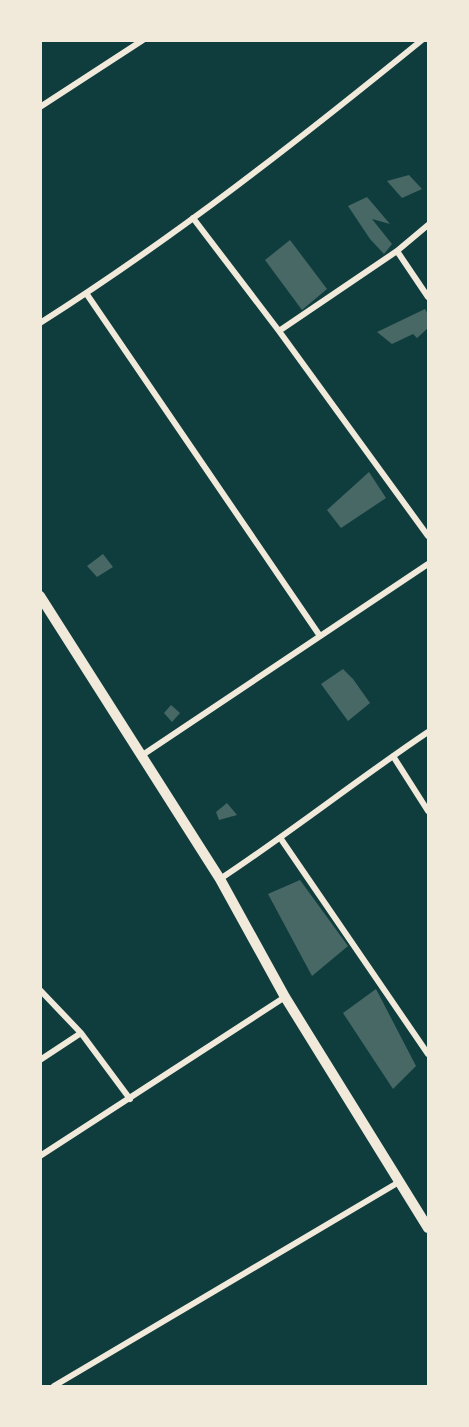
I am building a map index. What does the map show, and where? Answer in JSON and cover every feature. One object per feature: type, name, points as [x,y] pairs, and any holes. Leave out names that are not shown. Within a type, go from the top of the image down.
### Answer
[{"type":"street","points":[[40,107],[143,40]]},
{"type":"street","points":[[40,323],[193,218],[312,129],[422,40]]},
{"type":"street","points":[[193,218],[429,536]]},
{"type":"street","points":[[279,331],[397,251],[429,225]]},
{"type":"street","points":[[397,251],[429,297]]},
{"type":"street","points":[[86,293],[320,636]]},
{"type":"street","points":[[141,756],[429,564]]},
{"type":"street","points":[[40,596],[220,879],[285,997],[429,1228]]},
{"type":"street","points":[[220,879],[280,839],[429,732]]},
{"type":"street","points":[[393,756],[429,811]]},
{"type":"street","points":[[280,839],[429,1054]]},
{"type":"street","points":[[40,990],[81,1033],[130,1099]]},
{"type":"street","points":[[40,1156],[285,997]]},
{"type":"street","points":[[40,1060],[81,1033]]},
{"type":"street","points":[[54,1386],[399,1182]]},
{"type":"building","points":[[409,175],[422,189],[402,198],[387,181]]},
{"type":"building","points":[[367,197],[390,224],[372,219],[392,244],[384,254],[370,239],[348,206]]},
{"type":"building","points":[[290,240],[327,289],[302,310],[265,260]]},
{"type":"building","points":[[425,309],[428,314],[428,328],[417,338],[413,334],[392,344],[377,332]]},
{"type":"building","points":[[369,472],[386,498],[341,528],[327,510]]},
{"type":"building","points":[[103,554],[113,567],[97,577],[87,566]]},
{"type":"building","points":[[343,669],[370,703],[348,721],[321,684]]},
{"type":"building","points":[[171,705],[180,713],[172,722],[164,713]]},
{"type":"building","points":[[227,803],[237,815],[219,820],[216,812]]},
{"type":"building","points":[[300,880],[348,946],[312,976],[268,894]]},
{"type":"building","points":[[376,989],[416,1066],[393,1089],[343,1013]]}]
